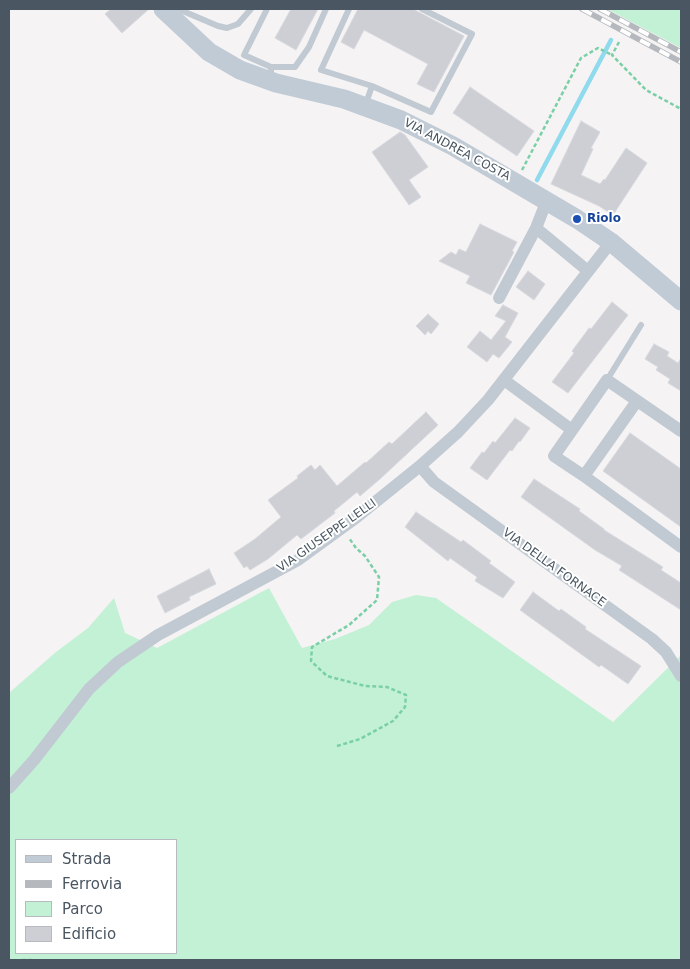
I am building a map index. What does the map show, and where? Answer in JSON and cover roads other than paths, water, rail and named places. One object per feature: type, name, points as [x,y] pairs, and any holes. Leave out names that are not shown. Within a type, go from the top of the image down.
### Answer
[{"type":"main road","name":"VIA ANDREA COSTA","points":[[163,9],[209,52],[240,70],[271,74],[401,120],[432,135],[516,182],[611,242],[681,301]]},
{"type":"street","points":[[499,298],[536,228],[547,200]]},
{"type":"street","points":[[536,228],[588,271]]},
{"type":"street","name":"VIA GIUSEPPE LELLI","points":[[9,788],[34,760],[89,689],[118,662],[158,635],[290,565],[343,528],[420,466],[475,415],[611,242]]},
{"type":"street","points":[[504,380],[572,430]]},
{"type":"street","points":[[681,431],[607,380],[554,456],[681,547]]},
{"type":"street","points":[[584,476],[637,401]]},
{"type":"street","name":"VIA DELLA FORNACE","points":[[420,466],[434,482],[652,639],[677,660],[681,676]]},
{"type":"lane","points":[[178,9],[227,28],[238,24],[251,9]]},
{"type":"lane","points":[[266,9],[244,55],[271,74],[295,66],[309,47],[326,9]]},
{"type":"lane","points":[[349,9],[321,70],[372,86],[431,112],[472,34],[422,9]]},
{"type":"lane","points":[[365,107],[372,86]]},
{"type":"lane","points":[[607,380],[641,325]]},
{"type":"waterway","points":[[537,180],[611,40]]},
{"type":"railway","points":[[582,9],[681,62]]},
{"type":"railway","points":[[600,9],[681,52]]},
{"type":"place","name":"Riolo","points":[[577,219]]}]
